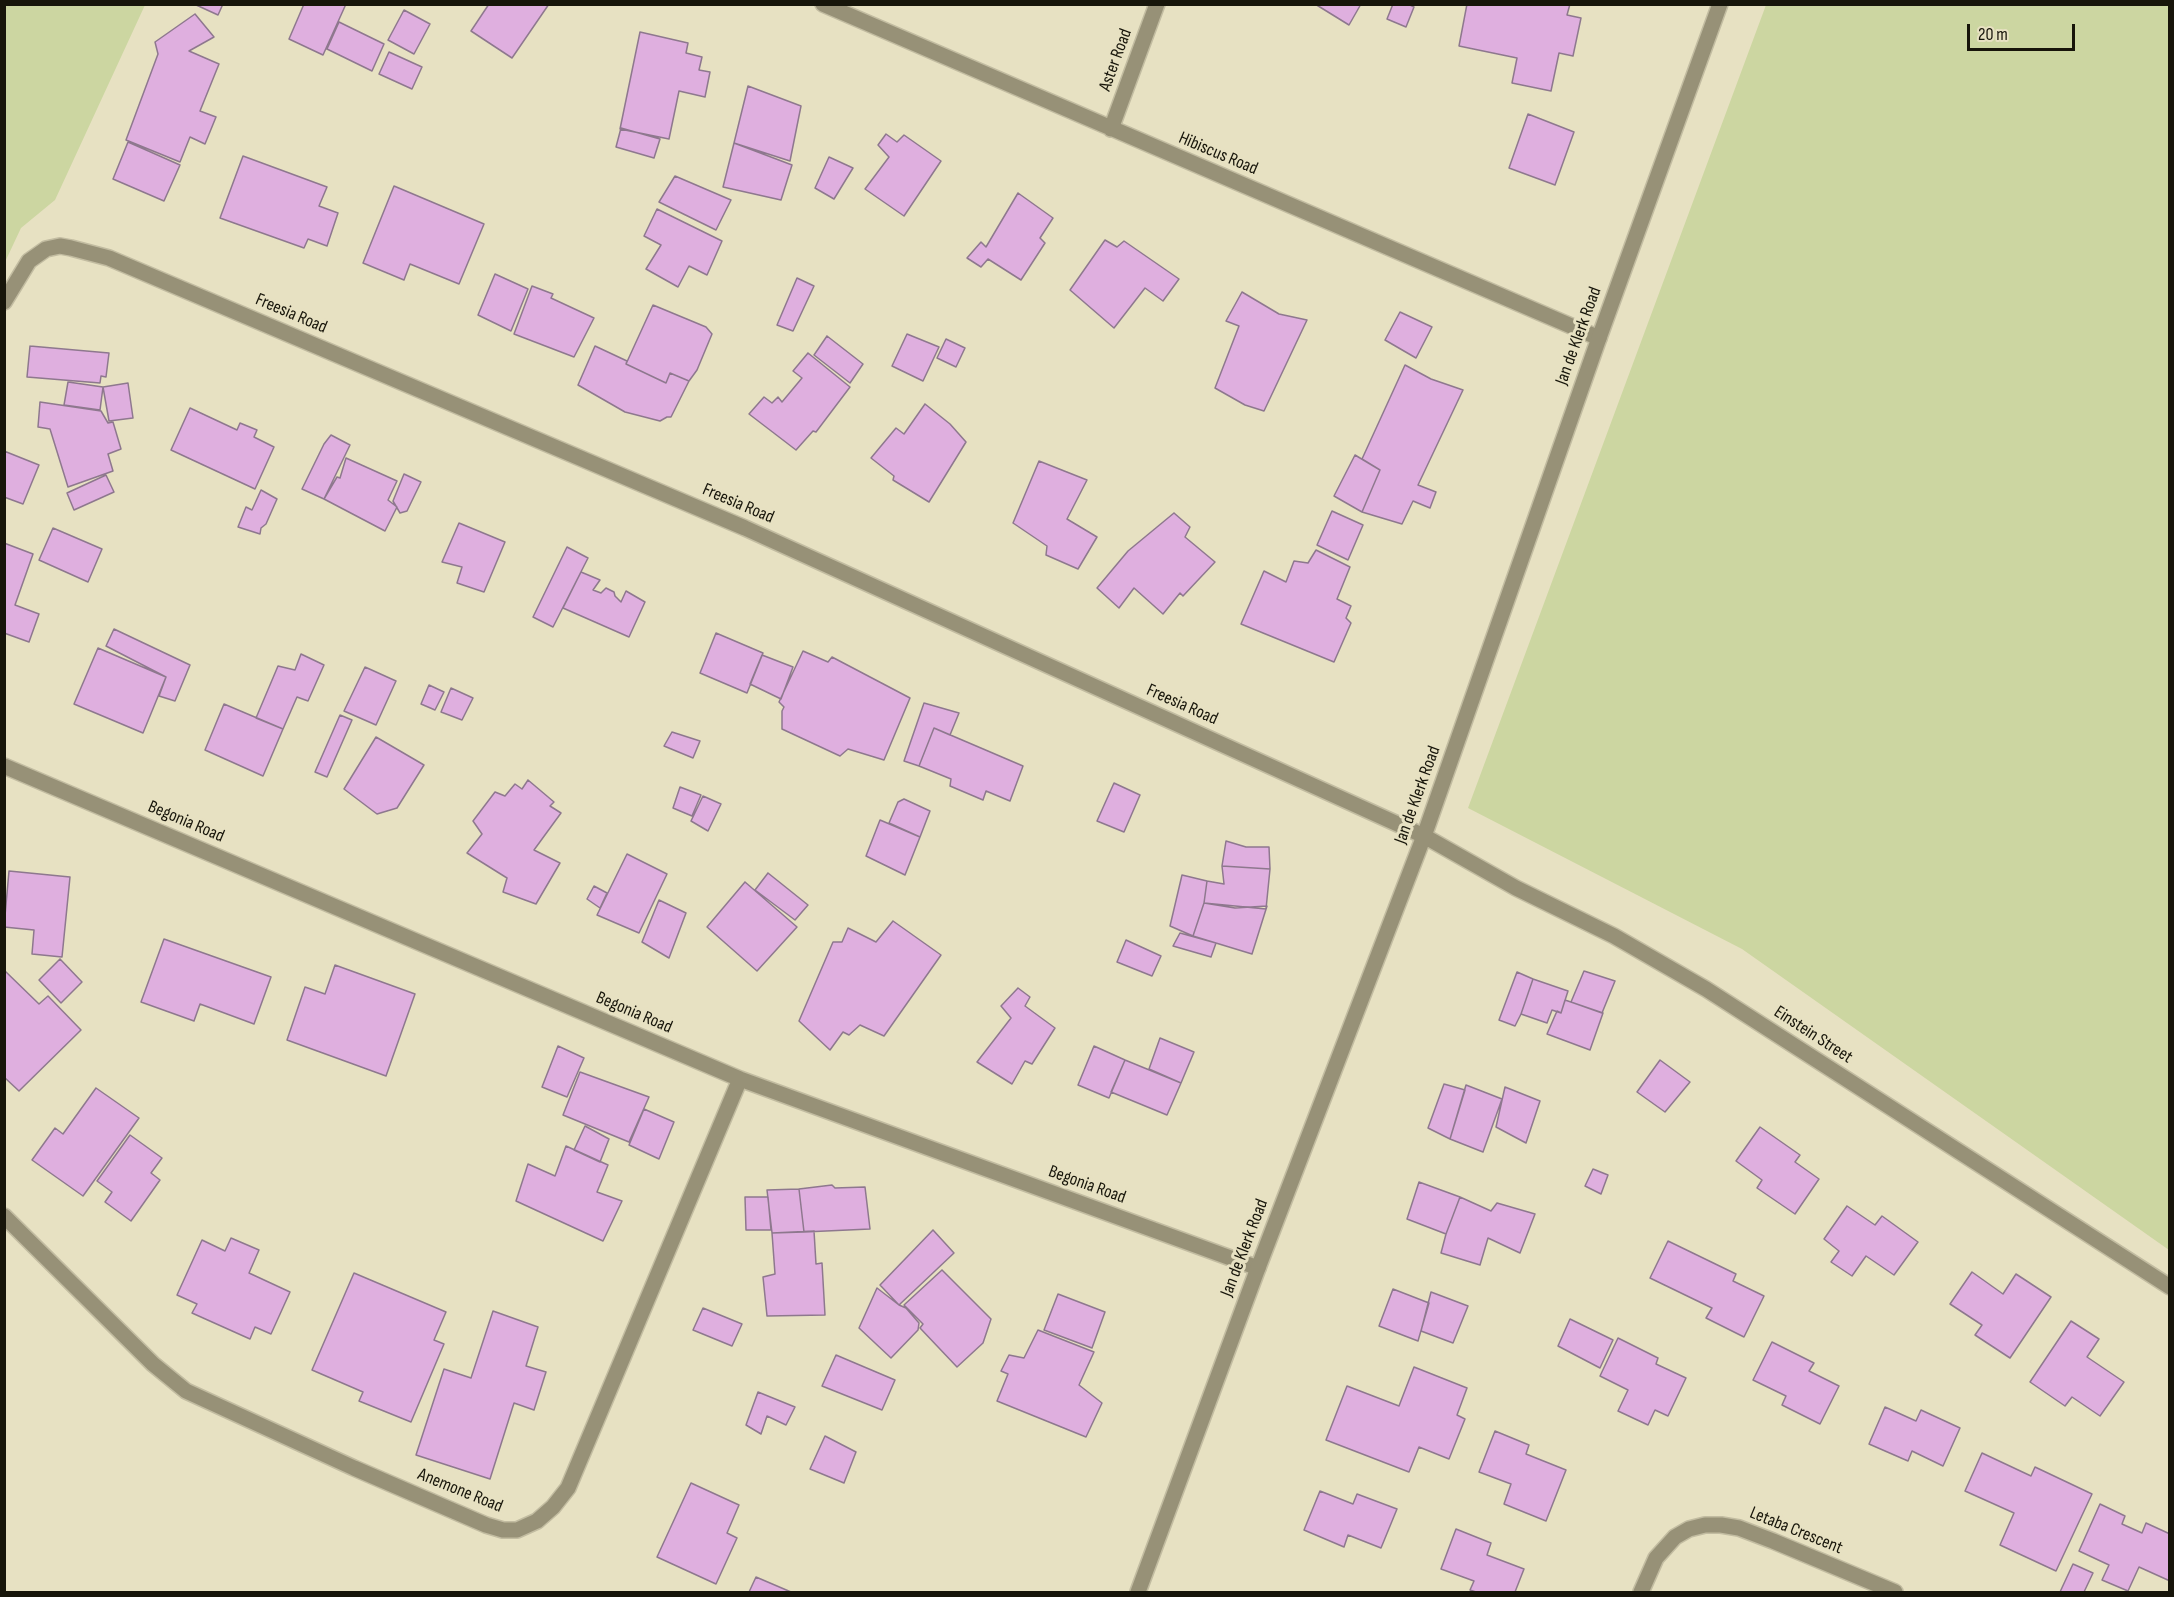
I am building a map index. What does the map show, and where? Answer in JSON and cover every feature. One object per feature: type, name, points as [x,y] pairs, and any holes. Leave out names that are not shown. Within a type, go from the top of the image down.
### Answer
[{"type":"street","name":"Hibiscus Road","points":[[823,4],[1599,338]]},
{"type":"street","name":"Aster Road","points":[[1111,129],[1157,4]]},
{"type":"street","name":"Jan de Klerk Road","points":[[1138,1593],[1258,1268],[1424,837],[1599,338],[1720,4]]},
{"type":"street","name":"Freesia Road","points":[[4,302],[29,261],[46,249],[60,246],[109,258],[745,528],[1424,837]]},
{"type":"street","name":"Begonia Road","points":[[4,766],[740,1079],[1258,1268]]},
{"type":"street","name":"Einstein Street","points":[[1424,837],[1516,888],[1614,936],[1706,989],[2169,1287]]},
{"type":"street","name":"Anemone Road","points":[[4,1215],[153,1364],[186,1391],[486,1525],[503,1530],[517,1530],[537,1521],[553,1507],[568,1488],[740,1079]]},
{"type":"street","name":"Letaba Crescent","points":[[1641,1593],[1656,1558],[1675,1536],[1697,1527],[1722,1525],[1739,1528],[1773,1541],[1895,1593]]},
{"type":"green space","points":[[5,4],[145,5],[55,200],[21,228],[5,262]]},
{"type":"green space","points":[[1766,5],[2169,5],[2169,1250],[1742,949],[1468,808]]},
{"type":"building","points":[[194,4],[223,4],[218,15]]},
{"type":"building","points":[[304,4],[346,4],[323,55],[289,39]]},
{"type":"building","points":[[489,4],[549,4],[512,58],[471,31]]},
{"type":"building","points":[[1315,4],[1361,4],[1349,25]]},
{"type":"building","points":[[1393,4],[1408,4],[1414,7],[1406,27],[1387,19]]},
{"type":"building","points":[[1467,4],[1570,4],[1567,15],[1581,18],[1573,56],[1559,53],[1551,91],[1512,83],[1517,58],[1459,46]]},
{"type":"building","points":[[404,10],[430,24],[414,54],[388,40]]},
{"type":"building","points":[[195,14],[214,37],[189,51],[219,64],[200,111],[216,117],[205,144],[190,137],[180,162],[126,140],[158,54],[155,42]]},
{"type":"building","points":[[339,22],[384,44],[372,71],[327,49]]},
{"type":"building","points":[[640,32],[688,43],[686,53],[702,57],[699,70],[710,72],[705,97],[679,91],[669,139],[620,129]]},
{"type":"building","points":[[389,52],[422,67],[412,89],[379,74]]},
{"type":"building","points":[[748,86],[801,106],[790,161],[734,143]]},
{"type":"building","points":[[1528,114],[1574,132],[1555,185],[1509,168]]},
{"type":"building","points":[[621,128],[660,139],[654,158],[616,147]]},
{"type":"building","points":[[886,134],[897,142],[904,135],[941,161],[904,216],[865,189],[889,157],[878,145]]},
{"type":"building","points":[[128,142],[180,165],[164,201],[113,179]]},
{"type":"building","points":[[734,143],[792,165],[781,200],[723,187]]},
{"type":"building","points":[[243,156],[327,187],[319,206],[338,213],[327,246],[308,239],[304,248],[220,218]]},
{"type":"building","points":[[829,157],[853,168],[834,199],[815,188]]},
{"type":"building","points":[[675,176],[731,200],[716,230],[659,202]]},
{"type":"building","points":[[394,186],[484,224],[459,284],[410,264],[404,280],[363,263]]},
{"type":"building","points":[[1018,193],[1053,218],[1040,238],[1045,243],[1021,280],[988,259],[981,267],[967,258],[981,242],[986,247]]},
{"type":"building","points":[[657,209],[722,241],[707,275],[689,266],[678,287],[646,269],[661,245],[644,236]]},
{"type":"building","points":[[1105,240],[1117,247],[1124,241],[1179,279],[1163,301],[1145,288],[1114,328],[1070,290]]},
{"type":"building","points":[[495,274],[528,289],[511,331],[478,315]]},
{"type":"building","points":[[797,278],[814,286],[793,331],[777,325]]},
{"type":"building","points":[[532,286],[553,294],[551,298],[594,318],[574,357],[514,334]]},
{"type":"building","points":[[1242,292],[1279,314],[1307,320],[1264,411],[1245,405],[1215,388],[1239,326],[1226,321]]},
{"type":"building","points":[[653,305],[706,327],[712,334],[697,370],[689,381],[670,373],[666,383],[626,364]]},
{"type":"building","points":[[1400,312],[1432,327],[1416,358],[1385,340]]},
{"type":"building","points":[[907,334],[939,347],[923,381],[892,366]]},
{"type":"building","points":[[827,336],[863,364],[850,383],[814,355]]},
{"type":"building","points":[[946,339],[965,348],[956,367],[937,358]]},
{"type":"building","points":[[30,346],[109,353],[106,377],[101,376],[100,383],[27,377]]},
{"type":"building","points":[[595,346],[666,383],[670,373],[689,381],[671,417],[660,421],[625,412],[578,385]]},
{"type":"building","points":[[808,353],[850,387],[816,432],[813,431],[796,450],[749,414],[764,397],[772,403],[778,397],[782,402],[802,378],[793,371]]},
{"type":"building","points":[[1405,365],[1431,379],[1463,390],[1418,485],[1436,492],[1430,508],[1413,501],[1402,524],[1362,512],[1380,470],[1362,459]]},
{"type":"building","points":[[68,382],[103,387],[100,410],[64,405]]},
{"type":"building","points":[[128,383],[133,418],[109,421],[103,387]]},
{"type":"building","points":[[40,402],[101,411],[108,423],[113,422],[121,449],[108,454],[113,471],[68,487],[50,429],[38,427]]},
{"type":"building","points":[[925,404],[950,424],[966,442],[929,502],[893,480],[894,476],[871,458],[896,428],[904,434]]},
{"type":"building","points":[[190,408],[237,430],[240,423],[257,430],[254,437],[274,447],[255,489],[171,450]]},
{"type":"building","points":[[331,435],[350,445],[324,499],[302,489],[324,444]]},
{"type":"building","points":[[4,451],[39,465],[23,504],[4,497]]},
{"type":"building","points":[[1355,455],[1380,470],[1362,512],[1334,496]]},
{"type":"building","points":[[346,458],[397,481],[388,500],[397,507],[385,531],[324,499],[337,477],[340,478]]},
{"type":"building","points":[[1039,461],[1087,480],[1067,519],[1097,537],[1078,569],[1046,555],[1047,546],[1013,523]]},
{"type":"building","points":[[404,474],[421,482],[407,511],[400,513],[393,501]]},
{"type":"building","points":[[106,475],[114,492],[74,510],[67,493]]},
{"type":"building","points":[[261,490],[277,499],[260,534],[238,527],[246,507],[252,510]]},
{"type":"building","points":[[1332,511],[1363,525],[1348,560],[1317,545]]},
{"type":"building","points":[[1174,513],[1190,527],[1185,537],[1215,562],[1183,596],[1180,593],[1163,614],[1134,588],[1119,608],[1097,588],[1128,551]]},
{"type":"building","points":[[459,523],[505,542],[484,592],[457,583],[462,567],[442,562]]},
{"type":"building","points":[[53,528],[102,549],[88,582],[39,560]]},
{"type":"building","points":[[4,543],[33,554],[15,605],[39,614],[29,642],[4,633]]},
{"type":"building","points":[[567,547],[588,558],[553,627],[533,617]]},
{"type":"building","points":[[1316,550],[1350,567],[1337,599],[1351,606],[1346,618],[1351,623],[1334,662],[1241,624],[1264,571],[1286,582],[1294,561],[1308,563]]},
{"type":"building","points":[[581,572],[600,580],[593,590],[601,593],[606,588],[614,592],[621,602],[626,591],[645,602],[629,637],[563,608]]},
{"type":"building","points":[[114,629],[190,665],[175,701],[159,696],[166,677],[106,646]]},
{"type":"building","points":[[716,633],[763,653],[747,693],[700,673]]},
{"type":"building","points":[[98,648],[166,677],[143,733],[74,704]]},
{"type":"building","points":[[803,651],[828,662],[832,657],[910,698],[884,760],[848,749],[840,756],[782,729],[784,707],[779,702]]},
{"type":"building","points":[[301,654],[324,665],[308,701],[297,697],[283,729],[256,718],[278,666],[295,670]]},
{"type":"building","points":[[762,655],[793,667],[781,699],[750,684]]},
{"type":"building","points":[[365,667],[396,681],[376,725],[344,711]]},
{"type":"building","points":[[429,685],[444,692],[435,710],[421,704]]},
{"type":"building","points":[[451,688],[473,698],[462,720],[441,712]]},
{"type":"building","points":[[924,703],[959,713],[950,735],[934,728],[919,766],[904,761]]},
{"type":"building","points":[[224,704],[283,729],[263,776],[205,750]]},
{"type":"building","points":[[340,715],[352,720],[327,777],[315,772]]},
{"type":"building","points":[[934,728],[1023,766],[1010,801],[986,791],[983,800],[950,786],[951,779],[919,766]]},
{"type":"building","points":[[672,732],[700,741],[693,758],[664,746]]},
{"type":"building","points":[[376,737],[424,765],[397,808],[377,814],[344,789]]},
{"type":"building","points":[[528,780],[554,802],[550,806],[561,813],[534,850],[560,863],[536,904],[503,892],[507,878],[467,853],[482,834],[473,821],[495,792],[505,796],[515,784],[522,789]]},
{"type":"building","points":[[1114,783],[1140,795],[1124,832],[1097,821]]},
{"type":"building","points":[[680,787],[701,795],[692,816],[673,808]]},
{"type":"building","points":[[703,796],[721,804],[708,831],[691,821]]},
{"type":"building","points":[[904,799],[930,811],[920,837],[889,823],[898,802]]},
{"type":"building","points":[[880,820],[920,837],[905,875],[866,856]]},
{"type":"building","points":[[1226,841],[1246,847],[1269,847],[1270,869],[1222,866]]},
{"type":"building","points":[[627,854],[667,874],[639,933],[597,915]]},
{"type":"building","points":[[1222,866],[1270,869],[1266,909],[1204,903],[1207,881],[1224,884]]},
{"type":"building","points":[[9,871],[70,877],[62,957],[32,954],[34,930],[4,927]]},
{"type":"building","points":[[768,873],[808,905],[795,920],[755,890]]},
{"type":"building","points":[[1182,875],[1207,881],[1204,903],[1193,936],[1170,926]]},
{"type":"building","points":[[745,882],[797,927],[757,971],[707,927]]},
{"type":"building","points":[[594,886],[607,893],[600,908],[587,899]]},
{"type":"building","points":[[659,900],[686,913],[669,958],[642,942]]},
{"type":"building","points":[[1204,903],[1235,908],[1267,906],[1252,954],[1193,936]]},
{"type":"building","points":[[893,921],[941,955],[884,1036],[860,1025],[849,1035],[843,1032],[830,1050],[799,1021],[833,942],[842,942],[848,928],[876,942]]},
{"type":"building","points":[[1180,933],[1216,943],[1211,957],[1173,946]]},
{"type":"building","points":[[164,939],[271,977],[254,1024],[200,1004],[194,1021],[141,1002]]},
{"type":"building","points":[[1126,940],[1161,956],[1152,976],[1117,962]]},
{"type":"building","points":[[60,959],[82,982],[61,1003],[39,980]]},
{"type":"building","points":[[335,965],[415,994],[386,1076],[287,1040],[305,987],[325,994]]},
{"type":"building","points":[[4,970],[39,1004],[48,996],[81,1030],[19,1091],[4,1077]]},
{"type":"building","points":[[1584,971],[1615,981],[1602,1013],[1571,1002]]},
{"type":"building","points":[[1517,972],[1533,979],[1515,1026],[1499,1020]]},
{"type":"building","points":[[1533,979],[1568,991],[1561,1013],[1552,1010],[1547,1023],[1521,1014]]},
{"type":"building","points":[[1018,988],[1030,997],[1025,1006],[1055,1028],[1032,1064],[1025,1061],[1012,1084],[977,1062],[1011,1018],[1001,1006]]},
{"type":"building","points":[[1565,1000],[1603,1013],[1590,1050],[1547,1034],[1557,1011],[1561,1013]]},
{"type":"building","points":[[1160,1038],[1194,1052],[1181,1083],[1149,1069]]},
{"type":"building","points":[[558,1046],[584,1058],[567,1097],[542,1087]]},
{"type":"building","points":[[1094,1046],[1125,1060],[1109,1098],[1078,1085]]},
{"type":"building","points":[[1125,1060],[1181,1083],[1167,1115],[1111,1092]]},
{"type":"building","points":[[1660,1060],[1690,1082],[1665,1112],[1637,1092]]},
{"type":"building","points":[[580,1072],[649,1097],[629,1142],[563,1115]]},
{"type":"building","points":[[1444,1084],[1465,1090],[1450,1139],[1428,1128]]},
{"type":"building","points":[[1466,1085],[1502,1099],[1483,1152],[1450,1139]]},
{"type":"building","points":[[1505,1087],[1540,1101],[1526,1143],[1496,1127]]},
{"type":"building","points":[[96,1088],[139,1118],[83,1196],[32,1160],[55,1128],[63,1134]]},
{"type":"building","points":[[644,1109],[674,1122],[659,1159],[629,1145]]},
{"type":"building","points":[[585,1126],[609,1139],[600,1162],[574,1150]]},
{"type":"building","points":[[1760,1127],[1800,1155],[1795,1162],[1819,1179],[1795,1214],[1757,1188],[1762,1180],[1736,1161]]},
{"type":"building","points":[[130,1135],[162,1158],[151,1173],[160,1180],[131,1221],[105,1202],[112,1192],[97,1181]]},
{"type":"building","points":[[566,1146],[608,1165],[597,1192],[622,1201],[603,1241],[516,1201],[528,1164],[555,1176]]},
{"type":"building","points":[[1593,1169],[1608,1175],[1601,1194],[1585,1186]]},
{"type":"building","points":[[1419,1182],[1460,1197],[1446,1234],[1407,1219]]},
{"type":"building","points":[[832,1185],[835,1188],[865,1187],[870,1229],[804,1232],[799,1189]]},
{"type":"building","points":[[799,1189],[804,1232],[772,1233],[767,1190]]},
{"type":"building","points":[[745,1197],[768,1197],[771,1230],[746,1230]]},
{"type":"building","points":[[1460,1197],[1491,1211],[1497,1203],[1535,1214],[1520,1253],[1488,1238],[1480,1265],[1441,1253]]},
{"type":"building","points":[[1847,1206],[1875,1225],[1882,1216],[1918,1242],[1894,1275],[1866,1256],[1852,1276],[1831,1262],[1839,1251],[1824,1239]]},
{"type":"building","points":[[933,1230],[954,1253],[899,1305],[880,1285]]},
{"type":"building","points":[[814,1231],[816,1264],[822,1263],[825,1315],[767,1316],[763,1277],[775,1274],[772,1233]]},
{"type":"building","points":[[231,1238],[259,1250],[249,1273],[290,1292],[271,1334],[255,1327],[250,1339],[192,1313],[197,1304],[177,1295],[202,1240],[225,1251]]},
{"type":"building","points":[[1668,1241],[1736,1274],[1733,1281],[1764,1296],[1744,1337],[1706,1318],[1712,1308],[1650,1278]]},
{"type":"building","points":[[942,1270],[991,1319],[983,1343],[957,1367],[920,1328],[923,1324],[904,1305]]},
{"type":"building","points":[[1972,1272],[2003,1294],[2016,1274],[2051,1297],[2010,1358],[1975,1335],[1982,1325],[1950,1304]]},
{"type":"building","points":[[354,1273],[446,1312],[434,1340],[444,1344],[411,1422],[359,1401],[363,1392],[312,1370]]},
{"type":"building","points":[[877,1288],[906,1308],[919,1323],[918,1330],[891,1358],[859,1328]]},
{"type":"building","points":[[1393,1289],[1429,1303],[1418,1341],[1379,1326]]},
{"type":"building","points":[[1431,1292],[1468,1306],[1453,1343],[1421,1331]]},
{"type":"building","points":[[1058,1294],[1105,1312],[1092,1348],[1044,1330]]},
{"type":"building","points":[[703,1308],[742,1324],[732,1346],[693,1330]]},
{"type":"building","points":[[493,1311],[538,1327],[526,1366],[546,1372],[534,1410],[514,1403],[490,1479],[416,1455],[444,1369],[471,1378]]},
{"type":"building","points":[[1570,1319],[1613,1340],[1600,1368],[1558,1346]]},
{"type":"building","points":[[2071,1321],[2099,1339],[2087,1357],[2124,1382],[2100,1416],[2072,1397],[2065,1406],[2030,1382]]},
{"type":"building","points":[[1038,1330],[1094,1352],[1079,1385],[1102,1403],[1086,1437],[997,1401],[1008,1374],[1001,1371],[1009,1355],[1024,1358]]},
{"type":"building","points":[[1618,1338],[1658,1358],[1656,1364],[1686,1378],[1668,1416],[1655,1410],[1648,1425],[1618,1411],[1628,1390],[1600,1376]]},
{"type":"building","points":[[1772,1342],[1814,1363],[1809,1371],[1839,1386],[1820,1424],[1782,1405],[1786,1396],[1753,1380]]},
{"type":"building","points":[[836,1355],[895,1380],[882,1410],[822,1386]]},
{"type":"building","points":[[1414,1367],[1467,1388],[1457,1415],[1465,1419],[1449,1459],[1419,1447],[1409,1472],[1326,1440],[1347,1386],[1399,1406]]},
{"type":"building","points":[[758,1392],[795,1407],[786,1425],[767,1416],[761,1434],[746,1425]]},
{"type":"building","points":[[1885,1407],[1916,1421],[1921,1410],[1960,1428],[1943,1466],[1912,1451],[1908,1461],[1869,1444]]},
{"type":"building","points":[[1495,1431],[1529,1445],[1526,1454],[1566,1470],[1546,1521],[1504,1504],[1511,1484],[1479,1472]]},
{"type":"building","points":[[825,1436],[856,1452],[844,1483],[810,1469]]},
{"type":"building","points":[[1982,1453],[2031,1476],[2035,1467],[2092,1494],[2056,1571],[2000,1545],[2014,1513],[1965,1491]]},
{"type":"building","points":[[691,1483],[739,1505],[727,1533],[737,1538],[716,1584],[657,1557]]},
{"type":"building","points":[[1320,1491],[1353,1504],[1357,1494],[1397,1509],[1381,1548],[1348,1535],[1344,1547],[1304,1530]]},
{"type":"building","points":[[2100,1504],[2125,1516],[2122,1524],[2142,1533],[2146,1523],[2170,1534],[2170,1581],[2139,1567],[2128,1591],[2102,1580],[2109,1565],[2079,1551]]},
{"type":"building","points":[[1456,1529],[1491,1543],[1487,1555],[1524,1569],[1515,1592],[1476,1592],[1470,1590],[1474,1581],[1441,1569]]},
{"type":"building","points":[[2073,1564],[2093,1573],[2084,1592],[2060,1592]]},
{"type":"building","points":[[756,1577],[791,1592],[749,1592]]}]
